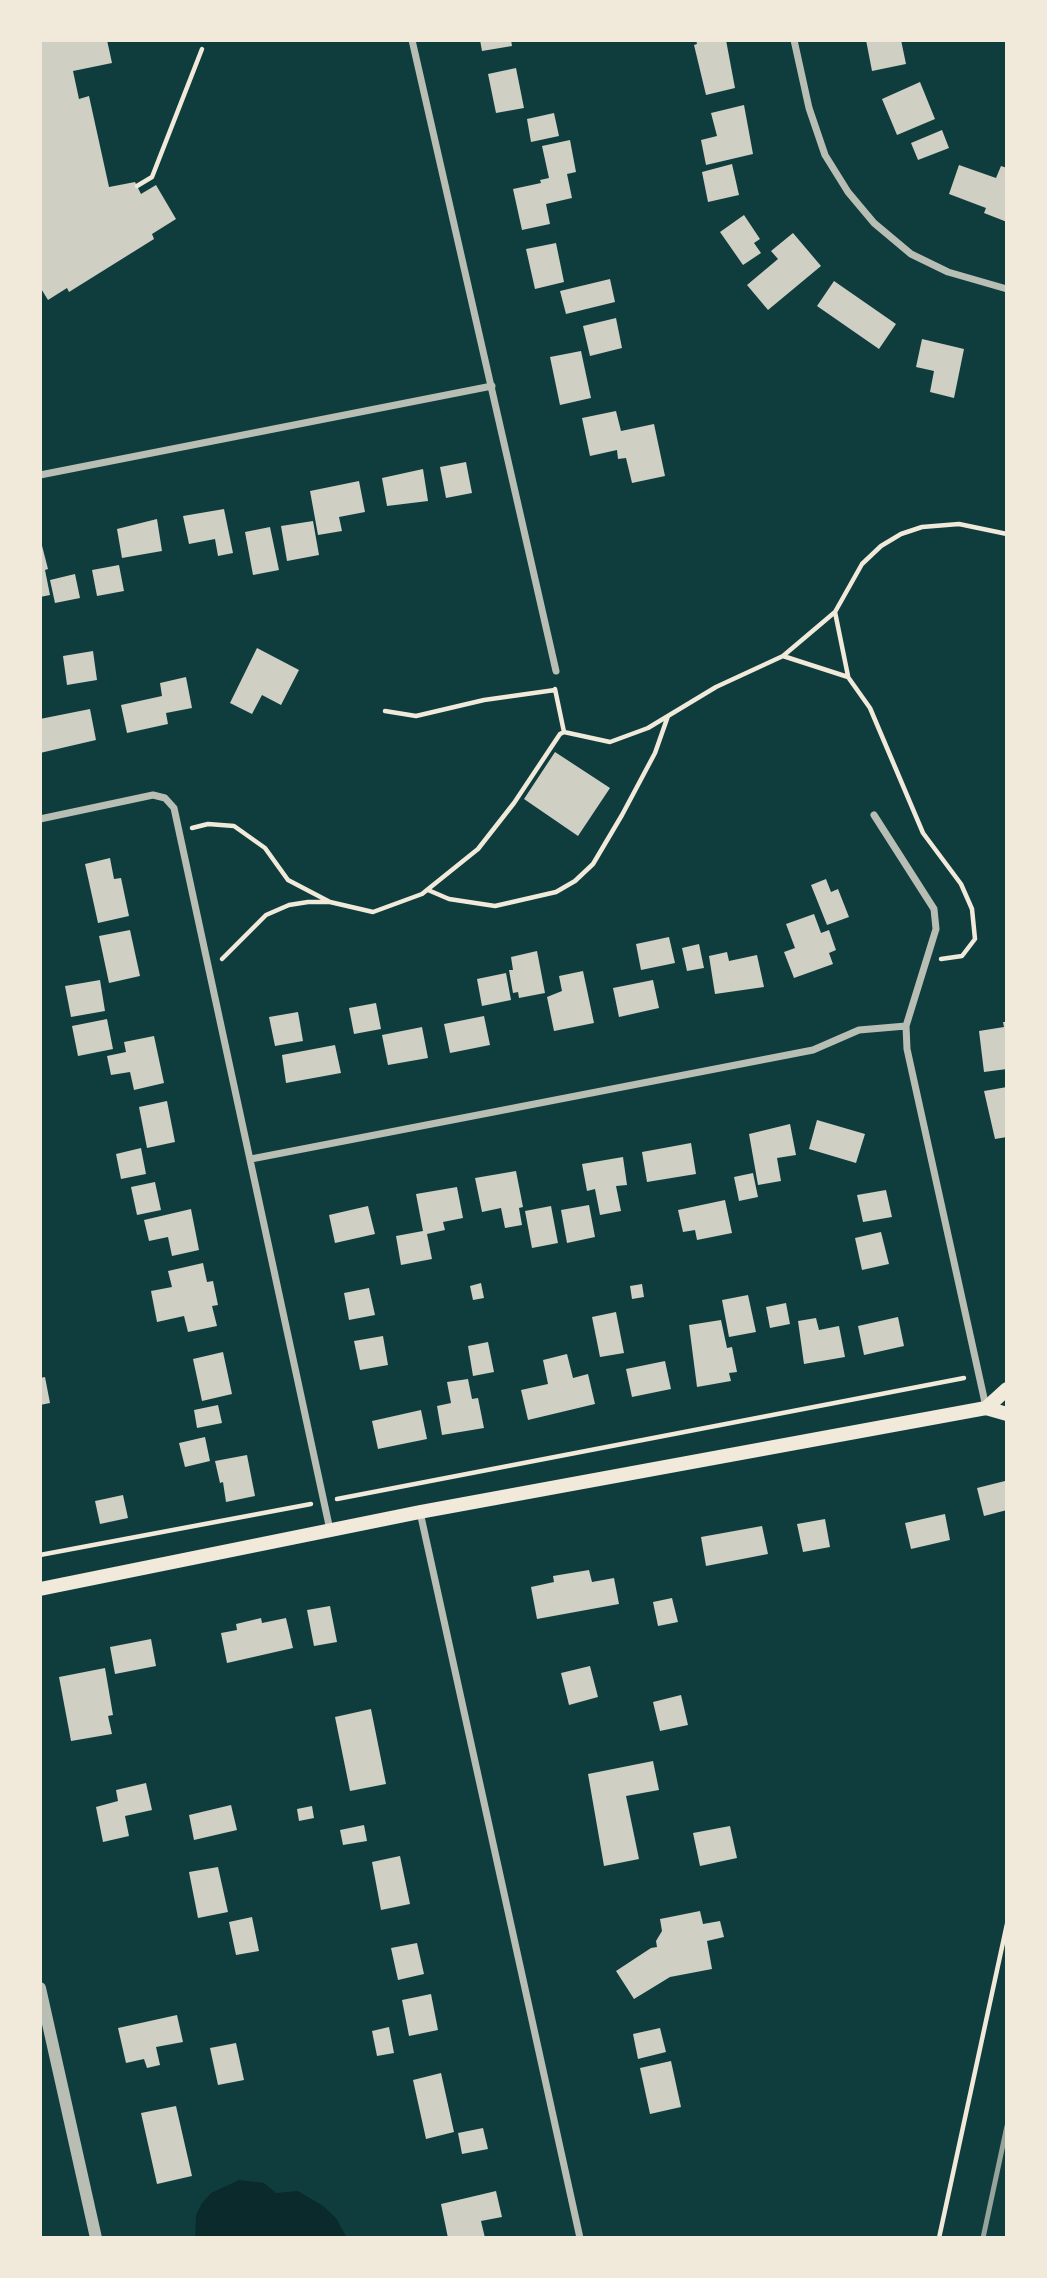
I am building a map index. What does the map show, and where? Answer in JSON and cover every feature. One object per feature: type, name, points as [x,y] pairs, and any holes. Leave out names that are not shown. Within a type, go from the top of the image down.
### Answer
[{"type":"main road","points":[[986,1408],[1007,1389]]},
{"type":"main road","points":[[40,1589],[420,1512],[986,1408],[1007,1415]]},
{"type":"street","points":[[412,40],[555,670]]},
{"type":"street","points":[[794,40],[808,108],[825,155],[848,191],[874,223],[911,254],[948,272],[1007,289]]},
{"type":"street","points":[[40,475],[492,386]]},
{"type":"street","points":[[40,818],[153,796],[165,798],[173,808],[330,1530]]},
{"type":"street","points":[[874,815],[934,909],[936,929],[906,1026],[907,1049],[986,1408]]},
{"type":"street","points":[[251,1159],[813,1050],[859,1030],[906,1026]]},
{"type":"street","points":[[420,1512],[580,2238]]},
{"type":"street","points":[[40,1988],[96,2238]]},
{"type":"path","points":[[137,186],[152,177],[202,49]]},
{"type":"path","points":[[210,973],[245,934],[267,915],[289,905],[330,902],[373,912],[422,894],[478,849],[514,803],[559,734],[564,732],[610,742],[648,728],[716,687],[783,656],[835,612],[862,564],[881,546],[901,534],[922,527],[959,524],[1007,534]]},
{"type":"path","points":[[835,612],[848,677],[870,708],[923,833],[961,884],[972,909],[975,939],[962,956],[926,959]]},
{"type":"path","points":[[783,656],[848,677]]},
{"type":"path","points":[[555,670],[555,690],[564,732]]},
{"type":"path","points":[[385,710],[416,716],[484,700],[555,690]]},
{"type":"path","points":[[428,890],[449,899],[495,906],[556,892],[575,881],[593,864],[622,815],[655,753],[669,716]]},
{"type":"path","points":[[179,831],[208,824],[234,826],[265,848],[288,880],[330,902]]},
{"type":"path","points":[[40,1555],[979,1376]]},
{"type":"path","points":[[939,2238],[1007,1924]]},
{"type":"water","points":[[239,2180],[264,2183],[276,2193],[298,2191],[323,2206],[336,2218],[347,2238],[195,2238],[196,2215],[202,2203],[211,2193]]},
{"type":"building","points":[[40,40],[107,40],[112,63],[73,71],[79,99],[89,96],[109,187],[135,182],[141,194],[156,185],[176,219],[152,234],[154,239],[69,292],[67,288],[48,300],[40,287]]},
{"type":"building","points":[[480,40],[511,40],[512,46],[482,51]]},
{"type":"building","points":[[696,40],[726,40],[735,88],[706,95],[694,45],[697,44]]},
{"type":"building","points":[[866,40],[901,40],[906,64],[872,71]]},
{"type":"building","points":[[516,68],[524,108],[496,113],[488,74]]},
{"type":"building","points":[[920,82],[935,119],[897,135],[882,99]]},
{"type":"building","points":[[744,105],[753,154],[706,165],[701,140],[717,136],[711,113]]},
{"type":"building","points":[[554,113],[559,136],[531,142],[527,119]]},
{"type":"building","points":[[942,130],[949,148],[918,160],[911,143]]},
{"type":"building","points":[[570,140],[576,172],[567,174],[572,198],[546,204],[550,224],[522,230],[513,189],[541,183],[540,180],[549,178],[542,146]]},
{"type":"building","points":[[732,164],[739,195],[708,202],[702,172]]},
{"type":"building","points":[[959,165],[996,178],[1001,166],[1007,168],[1007,222],[984,213],[986,208],[949,194]]},
{"type":"building","points":[[744,215],[760,239],[754,243],[761,253],[743,265],[720,232]]},
{"type":"building","points":[[793,233],[821,266],[768,310],[747,285],[778,259],[771,251]]},
{"type":"building","points":[[556,243],[564,282],[535,289],[526,249]]},
{"type":"building","points":[[610,279],[615,302],[566,314],[560,291]]},
{"type":"building","points":[[834,281],[896,324],[879,349],[817,306]]},
{"type":"building","points":[[616,318],[622,348],[590,356],[583,326]]},
{"type":"building","points":[[922,339],[964,349],[954,398],[930,392],[934,371],[916,367]]},
{"type":"building","points":[[581,351],[591,398],[560,405],[550,357]]},
{"type":"building","points":[[616,411],[621,431],[654,424],[665,476],[632,483],[626,458],[618,459],[617,450],[590,456],[582,418]]},
{"type":"building","points":[[466,462],[472,493],[446,498],[440,467]]},
{"type":"building","points":[[423,469],[428,501],[387,506],[382,478]]},
{"type":"building","points":[[359,481],[365,512],[339,517],[342,531],[318,535],[310,491]]},
{"type":"building","points":[[224,509],[233,553],[218,556],[215,539],[189,544],[183,516]]},
{"type":"building","points":[[157,519],[162,551],[122,558],[117,529]]},
{"type":"building","points":[[313,521],[319,555],[287,561],[281,526]]},
{"type":"building","points":[[270,527],[279,570],[253,575],[245,532]]},
{"type":"building","points":[[40,538],[48,569],[45,570],[50,595],[40,597]]},
{"type":"building","points":[[119,565],[124,591],[97,596],[92,570]]},
{"type":"building","points":[[75,574],[80,598],[55,603],[50,580]]},
{"type":"building","points":[[257,648],[299,670],[281,705],[262,695],[252,714],[230,703]]},
{"type":"building","points":[[93,651],[97,680],[67,685],[63,656]]},
{"type":"building","points":[[186,677],[192,708],[166,713],[168,724],[127,733],[121,705],[162,696],[160,683]]},
{"type":"building","points":[[90,709],[96,740],[40,753],[40,719]]},
{"type":"building","points":[[555,752],[610,788],[578,836],[524,799]]},
{"type":"building","points":[[110,858],[114,879],[121,878],[129,916],[98,923],[85,864]]},
{"type":"building","points":[[826,879],[831,892],[838,889],[849,917],[827,925],[811,885]]},
{"type":"building","points":[[814,914],[821,933],[829,930],[836,950],[829,953],[833,964],[794,978],[784,952],[795,948],[786,924]]},
{"type":"building","points":[[130,930],[140,976],[109,983],[99,936]]},
{"type":"building","points":[[669,937],[675,963],[641,970],[636,944]]},
{"type":"building","points":[[699,944],[704,968],[687,971],[682,948]]},
{"type":"building","points":[[537,951],[545,993],[519,998],[518,992],[513,993],[509,970],[513,970],[511,957]]},
{"type":"building","points":[[727,952],[729,961],[757,955],[764,987],[715,994],[709,956]]},
{"type":"building","points":[[583,971],[594,1023],[554,1031],[547,997],[562,991],[559,976]]},
{"type":"building","points":[[506,973],[511,1000],[482,1006],[477,979]]},
{"type":"building","points":[[100,980],[105,1011],[71,1017],[65,986]]},
{"type":"building","points":[[653,980],[659,1008],[619,1017],[613,988]]},
{"type":"building","points":[[376,1003],[381,1029],[354,1034],[349,1008]]},
{"type":"building","points":[[298,1012],[303,1041],[275,1046],[269,1017]]},
{"type":"building","points":[[484,1016],[490,1045],[450,1053],[444,1024]]},
{"type":"building","points":[[107,1019],[113,1049],[78,1056],[72,1026]]},
{"type":"building","points":[[1003,1022],[1007,1022],[1007,1069],[984,1072],[979,1031],[1004,1027]]},
{"type":"building","points":[[422,1027],[428,1058],[388,1065],[382,1035]]},
{"type":"building","points":[[154,1036],[164,1083],[134,1090],[130,1072],[111,1075],[107,1056],[126,1052],[124,1042]]},
{"type":"building","points":[[335,1045],[341,1073],[286,1083],[282,1055]]},
{"type":"building","points":[[1007,1087],[1007,1137],[995,1139],[984,1091]]},
{"type":"building","points":[[167,1101],[175,1142],[147,1148],[139,1107]]},
{"type":"building","points":[[817,1120],[865,1134],[856,1163],[809,1149]]},
{"type":"building","points":[[790,1124],[796,1155],[777,1158],[781,1181],[758,1185],[749,1134]]},
{"type":"building","points":[[691,1143],[696,1174],[647,1182],[642,1152]]},
{"type":"building","points":[[141,1148],[146,1174],[121,1179],[116,1154]]},
{"type":"building","points":[[623,1157],[627,1185],[616,1186],[621,1211],[600,1215],[595,1189],[587,1191],[582,1164]]},
{"type":"building","points":[[516,1171],[523,1207],[519,1208],[522,1225],[505,1228],[501,1208],[482,1212],[475,1178]]},
{"type":"building","points":[[753,1173],[758,1197],[739,1201],[734,1177]]},
{"type":"building","points":[[155,1182],[161,1210],[137,1215],[131,1187]]},
{"type":"building","points":[[457,1187],[463,1218],[443,1222],[445,1230],[427,1234],[432,1259],[401,1265],[396,1236],[423,1231],[416,1194]]},
{"type":"building","points":[[886,1190],[892,1217],[863,1222],[857,1195]]},
{"type":"building","points":[[725,1200],[732,1233],[697,1240],[695,1230],[683,1232],[678,1210]]},
{"type":"building","points":[[589,1205],[595,1237],[567,1243],[561,1210]]},
{"type":"building","points":[[368,1206],[375,1234],[335,1243],[329,1215]]},
{"type":"building","points":[[551,1206],[558,1243],[532,1248],[525,1211]]},
{"type":"building","points":[[191,1209],[199,1250],[172,1256],[168,1237],[149,1241],[144,1220]]},
{"type":"building","points":[[881,1232],[889,1264],[862,1270],[855,1238]]},
{"type":"building","points":[[203,1263],[207,1282],[213,1281],[218,1305],[212,1306],[217,1326],[188,1332],[184,1316],[157,1322],[151,1291],[172,1287],[168,1271]]},
{"type":"building","points":[[481,1283],[484,1298],[473,1300],[470,1286]]},
{"type":"building","points":[[642,1284],[644,1297],[632,1299],[630,1286]]},
{"type":"building","points":[[369,1288],[375,1315],[349,1320],[344,1293]]},
{"type":"building","points":[[748,1295],[756,1332],[729,1337],[722,1300]]},
{"type":"building","points":[[786,1303],[790,1324],[770,1328],[766,1307]]},
{"type":"building","points":[[616,1312],[624,1353],[600,1357],[592,1317]]},
{"type":"building","points":[[898,1317],[904,1346],[864,1355],[858,1326]]},
{"type":"building","points":[[816,1318],[819,1330],[839,1326],[845,1357],[804,1364],[798,1321]]},
{"type":"building","points":[[721,1320],[727,1348],[732,1347],[737,1372],[729,1373],[731,1381],[697,1387],[689,1325]]},
{"type":"building","points":[[383,1336],[388,1365],[360,1370],[354,1341]]},
{"type":"building","points":[[488,1342],[494,1372],[473,1376],[468,1346]]},
{"type":"building","points":[[223,1352],[232,1394],[202,1401],[193,1359]]},
{"type":"building","points":[[567,1354],[573,1378],[588,1374],[595,1404],[528,1420],[521,1390],[548,1384],[543,1360]]},
{"type":"building","points":[[665,1361],[671,1389],[632,1397],[626,1369]]},
{"type":"building","points":[[45,1377],[50,1403],[40,1405],[40,1378]]},
{"type":"building","points":[[468,1379],[472,1399],[478,1398],[484,1428],[442,1435],[437,1406],[451,1403],[447,1382]]},
{"type":"building","points":[[218,1405],[222,1423],[197,1428],[194,1410]]},
{"type":"building","points":[[421,1410],[427,1439],[378,1449],[372,1421]]},
{"type":"building","points":[[205,1437],[210,1461],[185,1467],[179,1443]]},
{"type":"building","points":[[247,1455],[255,1496],[226,1502],[223,1482],[220,1483],[215,1461]]},
{"type":"building","points":[[1005,1481],[1007,1510],[984,1516],[977,1488]]},
{"type":"building","points":[[123,1495],[128,1518],[100,1524],[95,1501]]},
{"type":"building","points":[[945,1514],[950,1540],[911,1549],[905,1523]]},
{"type":"building","points":[[825,1519],[830,1547],[803,1552],[797,1524]]},
{"type":"building","points":[[762,1526],[768,1554],[706,1566],[701,1537]]},
{"type":"building","points":[[589,1570],[592,1582],[614,1578],[619,1604],[537,1619],[531,1587],[554,1582],[553,1576]]},
{"type":"building","points":[[672,1598],[678,1622],[658,1626],[653,1602]]},
{"type":"building","points":[[330,1606],[337,1642],[314,1646],[307,1610]]},
{"type":"building","points":[[261,1618],[262,1623],[286,1618],[293,1648],[227,1663],[221,1633],[237,1630],[236,1624]]},
{"type":"building","points":[[151,1639],[156,1666],[115,1674],[110,1647]]},
{"type":"building","points":[[590,1666],[598,1697],[569,1705],[561,1673]]},
{"type":"building","points":[[105,1668],[113,1715],[108,1716],[112,1734],[71,1741],[59,1677]]},
{"type":"building","points":[[681,1695],[688,1725],[660,1731],[653,1702]]},
{"type":"building","points":[[371,1709],[386,1784],[350,1791],[335,1717]]},
{"type":"building","points":[[653,1761],[659,1790],[626,1796],[639,1859],[604,1866],[588,1774]]},
{"type":"building","points":[[146,1783],[152,1810],[125,1816],[129,1836],[103,1842],[96,1807],[118,1801],[116,1790]]},
{"type":"building","points":[[231,1805],[237,1830],[194,1840],[189,1815]]},
{"type":"building","points":[[312,1806],[314,1818],[299,1821],[297,1809]]},
{"type":"building","points":[[364,1825],[367,1841],[343,1845],[340,1830]]},
{"type":"building","points":[[730,1826],[737,1858],[700,1866],[693,1833]]},
{"type":"building","points":[[400,1856],[410,1904],[381,1910],[372,1862]]},
{"type":"building","points":[[218,1867],[228,1912],[198,1918],[189,1872]]},
{"type":"building","points":[[700,1911],[703,1924],[720,1921],[724,1937],[707,1941],[712,1969],[670,1977],[634,1999],[616,1971],[651,1948],[657,1947],[656,1941],[662,1931],[660,1919]]},
{"type":"building","points":[[252,1917],[259,1951],[236,1955],[229,1922]]},
{"type":"building","points":[[417,1943],[424,1974],[398,1980],[391,1948]]},
{"type":"building","points":[[431,1994],[438,2030],[409,2036],[402,2000]]},
{"type":"building","points":[[177,2015],[183,2042],[156,2047],[160,2065],[147,2068],[144,2059],[126,2063],[118,2028]]},
{"type":"building","points":[[389,2027],[394,2053],[377,2056],[372,2031]]},
{"type":"building","points":[[660,2028],[666,2052],[638,2059],[633,2034]]},
{"type":"building","points":[[236,2043],[244,2080],[218,2085],[210,2048]]},
{"type":"building","points":[[671,2061],[681,2107],[650,2114],[640,2068]]},
{"type":"building","points":[[441,2073],[454,2132],[426,2139],[413,2080]]},
{"type":"building","points":[[176,2106],[192,2176],[157,2184],[141,2113]]},
{"type":"building","points":[[483,2128],[488,2149],[462,2154],[458,2133]]},
{"type":"building","points":[[496,2191],[502,2217],[481,2221],[485,2238],[448,2238],[441,2204]]},
{"type":"railway","points":[[983,2238],[1007,2126]]}]
